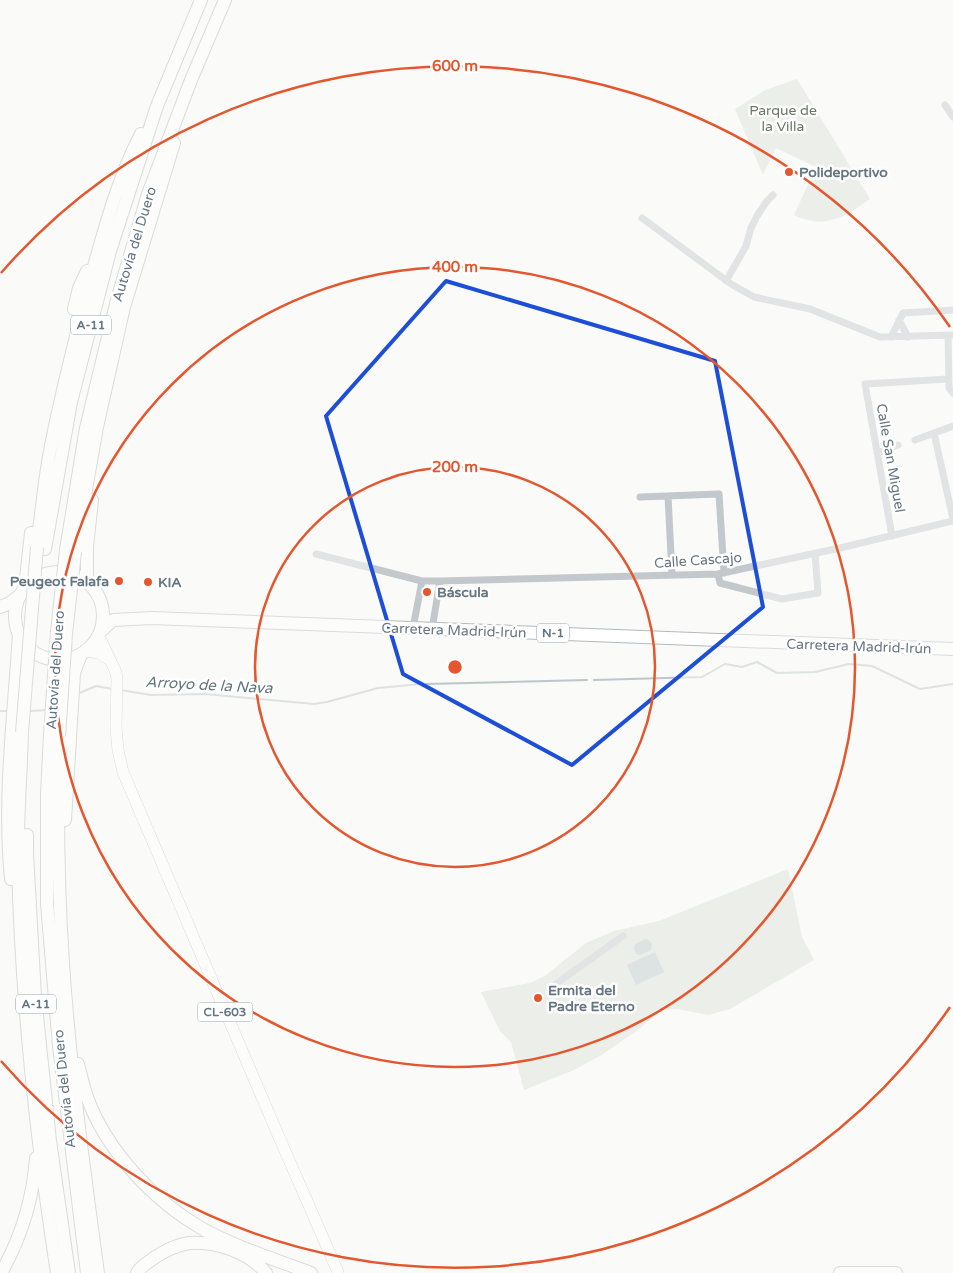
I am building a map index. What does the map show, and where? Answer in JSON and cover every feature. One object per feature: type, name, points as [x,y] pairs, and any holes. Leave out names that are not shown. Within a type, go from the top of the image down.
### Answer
[{"type":"highway","name":"Autovía del Duero","points":[[69,1273],[50,1141],[35,997],[21,729],[41,548],[71,402],[118,224],[159,102],[201,0]]},
{"type":"highway","name":"Autovía del Duero","points":[[88,1273],[59,1046],[47,904],[47,793],[54,735],[57,631],[70,551],[86,428],[117,300],[148,194],[191,80],[225,0]]},
{"type":"highway","points":[[41,548],[49,457],[64,383],[99,250],[130,157],[159,102]]},
{"type":"highway","points":[[70,551],[97,427],[129,295],[168,166],[178,127],[179,112]]},
{"type":"highway","points":[[57,1273],[38,1136],[25,1002],[18,858],[21,729],[14,690],[17,630],[16,605],[22,591],[56,385],[79,288],[99,250]]},
{"type":"highway","points":[[87,580],[87,547],[92,500],[125,335],[129,295]]},
{"type":"highway","points":[[0,607],[10,603],[35,578],[48,572],[68,572],[87,580],[94,588],[103,607],[104,618],[100,633]]},
{"type":"highway","name":"Carretera Madrid-Irún","points":[[103,607],[135,618]]},
{"type":"highway","points":[[0,615],[8,619],[27,647],[39,656],[53,660],[68,660],[84,653]]},
{"type":"highway","name":"Carretera Madrid-Irún","points":[[100,633],[113,620],[135,618],[953,649]]},
{"type":"highway","name":"N-1","points":[[84,653],[100,633]]},
{"type":"highway","points":[[61,930],[62,858],[73,684],[74,673],[84,653]]},
{"type":"highway","points":[[54,735],[66,1012],[98,1273]]},
{"type":"highway","points":[[66,1012],[75,1054],[88,1098],[107,1138],[135,1174],[172,1209],[201,1228],[235,1244],[311,1273]]},
{"type":"highway","points":[[1,1273],[23,1225],[31,1195],[38,1136]]},
{"type":"highway","points":[[136,1273],[141,1267],[165,1251],[189,1243],[214,1244],[240,1253],[260,1265],[266,1273]]},
{"type":"highway","points":[[840,1273],[896,1273]]},
{"type":"main road","name":"CL-603","points":[[100,633],[117,677],[116,728],[118,750],[131,794],[338,1272]]},
{"type":"main road","points":[[84,653],[99,653],[111,660]]},
{"type":"street","points":[[949,106],[953,117]]},
{"type":"street","points":[[726,281],[746,246],[751,228],[757,216],[767,200],[773,196]]},
{"type":"street","points":[[642,218],[726,281],[754,297],[810,309],[880,337],[950,335],[948,379],[949,388],[953,393]]},
{"type":"street","points":[[891,337],[903,313],[953,310]]},
{"type":"street","points":[[899,320],[908,337]]},
{"type":"street","name":"Calle San Miguel","points":[[892,536],[865,384],[948,379]]},
{"type":"street","points":[[916,440],[953,426]]},
{"type":"street","name":"Calle Cascajo","points":[[316,554],[422,581],[721,573],[814,554],[953,520],[934,433]]},
{"type":"street","points":[[877,453],[898,445]]},
{"type":"street","points":[[640,497],[719,494],[720,583],[782,599],[818,593],[814,554]]},
{"type":"street","points":[[668,496],[672,575]]},
{"type":"street","points":[[413,628],[422,581]]},
{"type":"street","points":[[432,629],[440,581]]},
{"type":"street","points":[[557,983],[624,936]]},
{"type":"highlighted area","points":[[446,281],[715,361],[763,607],[572,765],[403,674],[326,416]]},
{"type":"green space","name":"Parque de la Villa","points":[[797,79],[870,199],[843,216],[834,219],[816,221],[794,215],[816,167],[776,148],[763,175],[735,109],[765,90]]},
{"type":"green space","points":[[788,869],[802,937],[814,960],[730,1009],[708,1015],[678,1009],[662,1010],[603,1054],[574,1070],[524,1090],[511,1042],[500,1031],[481,992],[530,983],[545,976],[586,943],[614,931],[659,921]]},
{"type":"shaded area","points":[[645,939],[652,944],[651,950],[640,955],[636,954],[635,944]]},
{"type":"shaded area","points":[[655,952],[664,972],[636,985],[627,965]]},
{"type":"waterway","name":"Arroyo de la Nava","points":[[594,680],[702,677],[725,664],[742,667],[757,662],[777,673],[815,672],[849,664],[872,666],[920,689],[953,684]]},
{"type":"waterway","name":"Arroyo de la Nava","points":[[426,684],[587,680]]},
{"type":"waterway","name":"Arroyo de la Nava","points":[[120,690],[151,695],[205,694],[314,704],[378,688],[421,684]]},
{"type":"waterway","name":"Arroyo de la Nava","points":[[77,694],[96,686],[113,689]]},
{"type":"waterway","name":"Arroyo de la Nava","points":[[30,711],[48,710]]},
{"type":"waterway","name":"Arroyo de la Nava","points":[[0,711],[8,711]]},
{"type":"place","name":"Polideportivo","points":[[789,172]]},
{"type":"place","name":"Peugeot Falafa","points":[[119,581]]},
{"type":"place","name":"KIA","points":[[148,582]]},
{"type":"place","name":"Báscula","points":[[427,592]]},
{"type":"place","name":"Ermita del Padre Eterno","points":[[538,998]]}]
